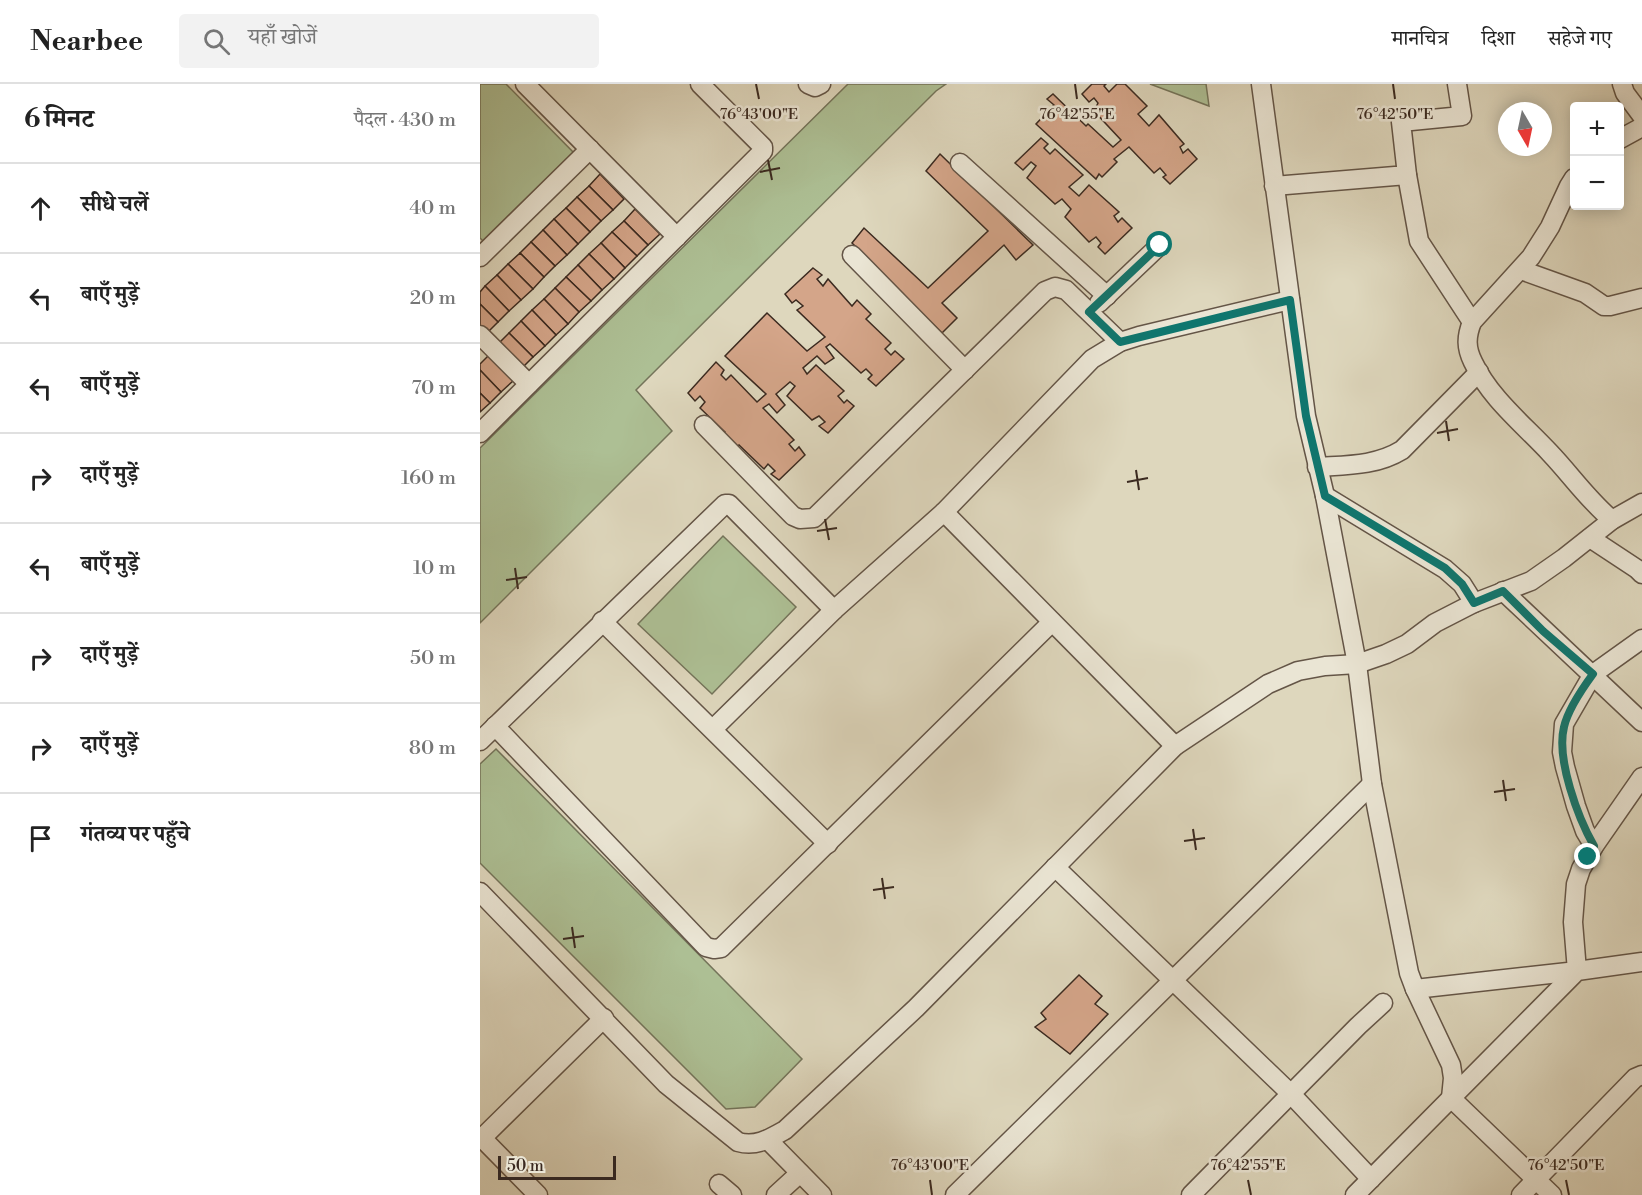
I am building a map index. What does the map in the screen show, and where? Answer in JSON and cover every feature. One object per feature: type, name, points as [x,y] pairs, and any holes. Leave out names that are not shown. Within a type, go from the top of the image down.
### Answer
[{"type":"street","points":[[525,84],[677,237]]},
{"type":"street","points":[[480,433],[762,154],[764,149],[700,84]]},
{"type":"street","points":[[808,84],[815,87],[821,84]]},
{"type":"street","points":[[1261,84],[1306,416],[1325,496],[1357,664],[1372,784],[1410,973],[1415,989],[1451,1065],[1453,1078],[1451,1098]]},
{"type":"street","points":[[1457,84],[1462,116],[1401,122],[1407,175],[1419,241],[1472,322]]},
{"type":"street","points":[[1622,84],[1625,93],[1642,116]]},
{"type":"street","points":[[1624,137],[1642,127]]},
{"type":"street","points":[[480,257],[590,149]]},
{"type":"street","points":[[960,163],[1107,296]]},
{"type":"street","points":[[1274,186],[1407,175]]},
{"type":"street","points":[[1570,185],[1550,227],[1521,270],[1472,322],[1467,334],[1467,345],[1472,361],[1493,393],[1550,453],[1597,508],[1612,520]]},
{"type":"street","points":[[1089,312],[1160,245]]},
{"type":"street","points":[[852,255],[965,370]]},
{"type":"street","points":[[1521,270],[1585,293],[1604,306],[1642,298]]},
{"type":"street","points":[[704,425],[793,516],[800,519],[814,518],[1045,291],[1061,288],[1120,342]]},
{"type":"street","points":[[713,729],[834,610],[944,512],[1092,359],[1120,342],[1290,300]]},
{"type":"street","points":[[480,335],[529,384]]},
{"type":"street","points":[[1317,467],[1362,464],[1391,458],[1402,450],[1479,372]]},
{"type":"street","points":[[1325,496],[1445,568],[1462,584],[1474,603]]},
{"type":"street","points":[[480,892],[666,1084],[738,1142],[750,1145],[768,1140],[785,1130],[916,1008],[1175,746],[1268,684],[1298,670],[1357,664],[1397,650],[1435,623],[1474,603],[1531,581],[1612,520],[1642,502]]},
{"type":"street","points":[[480,741],[725,504],[729,504],[834,610]]},
{"type":"street","points":[[944,512],[1175,746]]},
{"type":"street","points":[[1590,538],[1642,574]]},
{"type":"street","points":[[1503,591],[1642,722]]},
{"type":"street","points":[[602,621],[828,844]]},
{"type":"street","points":[[495,726],[706,947],[714,950],[721,948],[1052,622]]},
{"type":"street","points":[[1594,846],[1585,831],[1565,767],[1562,745],[1564,724],[1593,674],[1642,639]]},
{"type":"street","points":[[1355,1195],[1577,971],[1573,921],[1576,884],[1594,846],[1642,777]]},
{"type":"street","points":[[955,1195],[1372,784]]},
{"type":"street","points":[[1055,867],[1291,1094],[1371,1179]]},
{"type":"street","points":[[1415,989],[1642,962]]},
{"type":"street","points":[[1191,1195],[1383,1003]]},
{"type":"street","points":[[538,1195],[481,1138],[604,1018]]},
{"type":"street","points":[[1521,1195],[1635,1078],[1642,1075]]},
{"type":"street","points":[[1451,1098],[1552,1195]]},
{"type":"street","points":[[768,1140],[822,1195]]},
{"type":"street","points":[[776,1195],[800,1173]]},
{"type":"green space","points":[[480,84],[506,84],[575,154],[484,242],[480,238]]},
{"type":"green space","points":[[848,84],[946,84],[936,91],[636,390],[672,431],[480,623],[480,448]]},
{"type":"green space","points":[[1150,84],[1206,84],[1209,106]]},
{"type":"green space","points":[[723,536],[796,607],[712,694],[638,624]]},
{"type":"green space","points":[[496,749],[802,1059],[755,1107],[726,1109],[480,863],[480,764]]},
{"type":"building","points":[[1092,84],[1106,84],[1104,86],[1109,92],[1117,84],[1125,84],[1147,106],[1138,114],[1149,126],[1159,115],[1184,144],[1180,147],[1183,153],[1188,149],[1197,159],[1170,184],[1163,177],[1166,175],[1160,168],[1154,173],[1129,147],[1114,159],[1117,162],[1102,177],[1099,174],[1096,179],[1036,124],[1054,105],[1047,99],[1053,94],[1086,126],[1088,124],[1113,147],[1121,140],[1094,111],[1098,103],[1094,98],[1089,102],[1082,94]]},
{"type":"building","points":[[1041,138],[1048,144],[1044,148],[1050,154],[1055,149],[1083,175],[1069,187],[1079,196],[1089,185],[1119,212],[1114,216],[1118,222],[1122,218],[1132,228],[1105,254],[1098,247],[1101,243],[1096,237],[1089,242],[1065,217],[1071,209],[1062,199],[1055,204],[1027,178],[1036,166],[1031,162],[1023,170],[1015,163]]},
{"type":"building","points":[[940,154],[1033,245],[1016,260],[1004,245],[942,303],[957,318],[942,333],[852,243],[864,228],[928,288],[988,231],[926,171]]},
{"type":"building","points":[[600,174],[624,199],[613,210],[589,186]]},
{"type":"building","points":[[589,186],[613,210],[601,221],[577,197]]},
{"type":"building","points":[[577,197],[601,221],[590,232],[566,208]]},
{"type":"building","points":[[566,208],[590,232],[578,244],[554,219]]},
{"type":"building","points":[[635,209],[660,234],[648,245],[624,221]]},
{"type":"building","points":[[554,219],[578,244],[567,255],[543,230]]},
{"type":"building","points":[[624,221],[648,245],[637,256],[612,232]]},
{"type":"building","points":[[543,230],[567,255],[555,266],[531,242]]},
{"type":"building","points":[[612,232],[637,256],[625,268],[601,243]]},
{"type":"building","points":[[531,242],[555,266],[544,277],[520,253]]},
{"type":"building","points":[[601,243],[625,268],[614,279],[589,254]]},
{"type":"building","points":[[520,253],[544,277],[533,289],[508,264]]},
{"type":"building","points":[[589,254],[614,279],[602,290],[578,265]]},
{"type":"building","points":[[508,264],[533,289],[521,300],[497,275]]},
{"type":"building","points":[[578,265],[602,290],[591,301],[566,277]]},
{"type":"building","points":[[813,268],[822,275],[817,279],[823,286],[828,279],[852,306],[857,300],[871,314],[866,319],[891,343],[885,349],[891,355],[895,351],[904,359],[876,386],[868,379],[872,375],[866,369],[861,373],[830,344],[826,347],[834,358],[825,364],[817,356],[803,368],[807,374],[816,365],[844,391],[838,396],[844,403],[847,400],[854,406],[828,433],[819,426],[825,422],[819,416],[812,420],[787,396],[795,386],[790,382],[776,394],[785,405],[777,413],[769,404],[763,408],[794,440],[789,444],[795,451],[799,447],[805,455],[779,480],[771,474],[775,471],[768,464],[764,469],[739,445],[734,449],[721,437],[725,432],[700,408],[705,402],[700,396],[695,401],[688,393],[716,362],[724,370],[721,375],[726,380],[731,375],[757,402],[766,394],[725,356],[767,313],[807,351],[825,337],[797,310],[803,306],[796,300],[792,303],[785,294]]},
{"type":"building","points":[[497,275],[521,300],[509,311],[485,286]]},
{"type":"building","points":[[566,277],[591,301],[579,312],[555,288]]},
{"type":"building","points":[[485,286],[509,311],[498,322],[480,304],[480,292]]},
{"type":"building","points":[[555,288],[579,312],[568,324],[544,299]]},
{"type":"building","points":[[544,299],[568,324],[556,335],[532,310]]},
{"type":"building","points":[[480,304],[498,322],[487,333],[480,326]]},
{"type":"building","points":[[532,310],[556,335],[545,346],[521,321]]},
{"type":"building","points":[[521,321],[545,346],[533,357],[509,333]]},
{"type":"building","points":[[509,333],[533,357],[522,368],[498,344]]},
{"type":"building","points":[[488,356],[513,381],[501,392],[480,370],[480,364]]},
{"type":"building","points":[[480,370],[501,392],[490,403],[480,393]]},
{"type":"building","points":[[480,393],[490,403],[480,412]]},
{"type":"building","points":[[1079,975],[1102,996],[1095,1004],[1108,1014],[1070,1054],[1035,1027],[1046,1019],[1041,1013]]},
{"type":"route","points":[[1160,245],[1089,312],[1120,342],[1290,300],[1306,416],[1325,496],[1445,568],[1462,584],[1474,603],[1503,591],[1543,631],[1593,674],[1564,724],[1562,737],[1565,767],[1576,806],[1585,831],[1594,846],[1588,857]]}]
